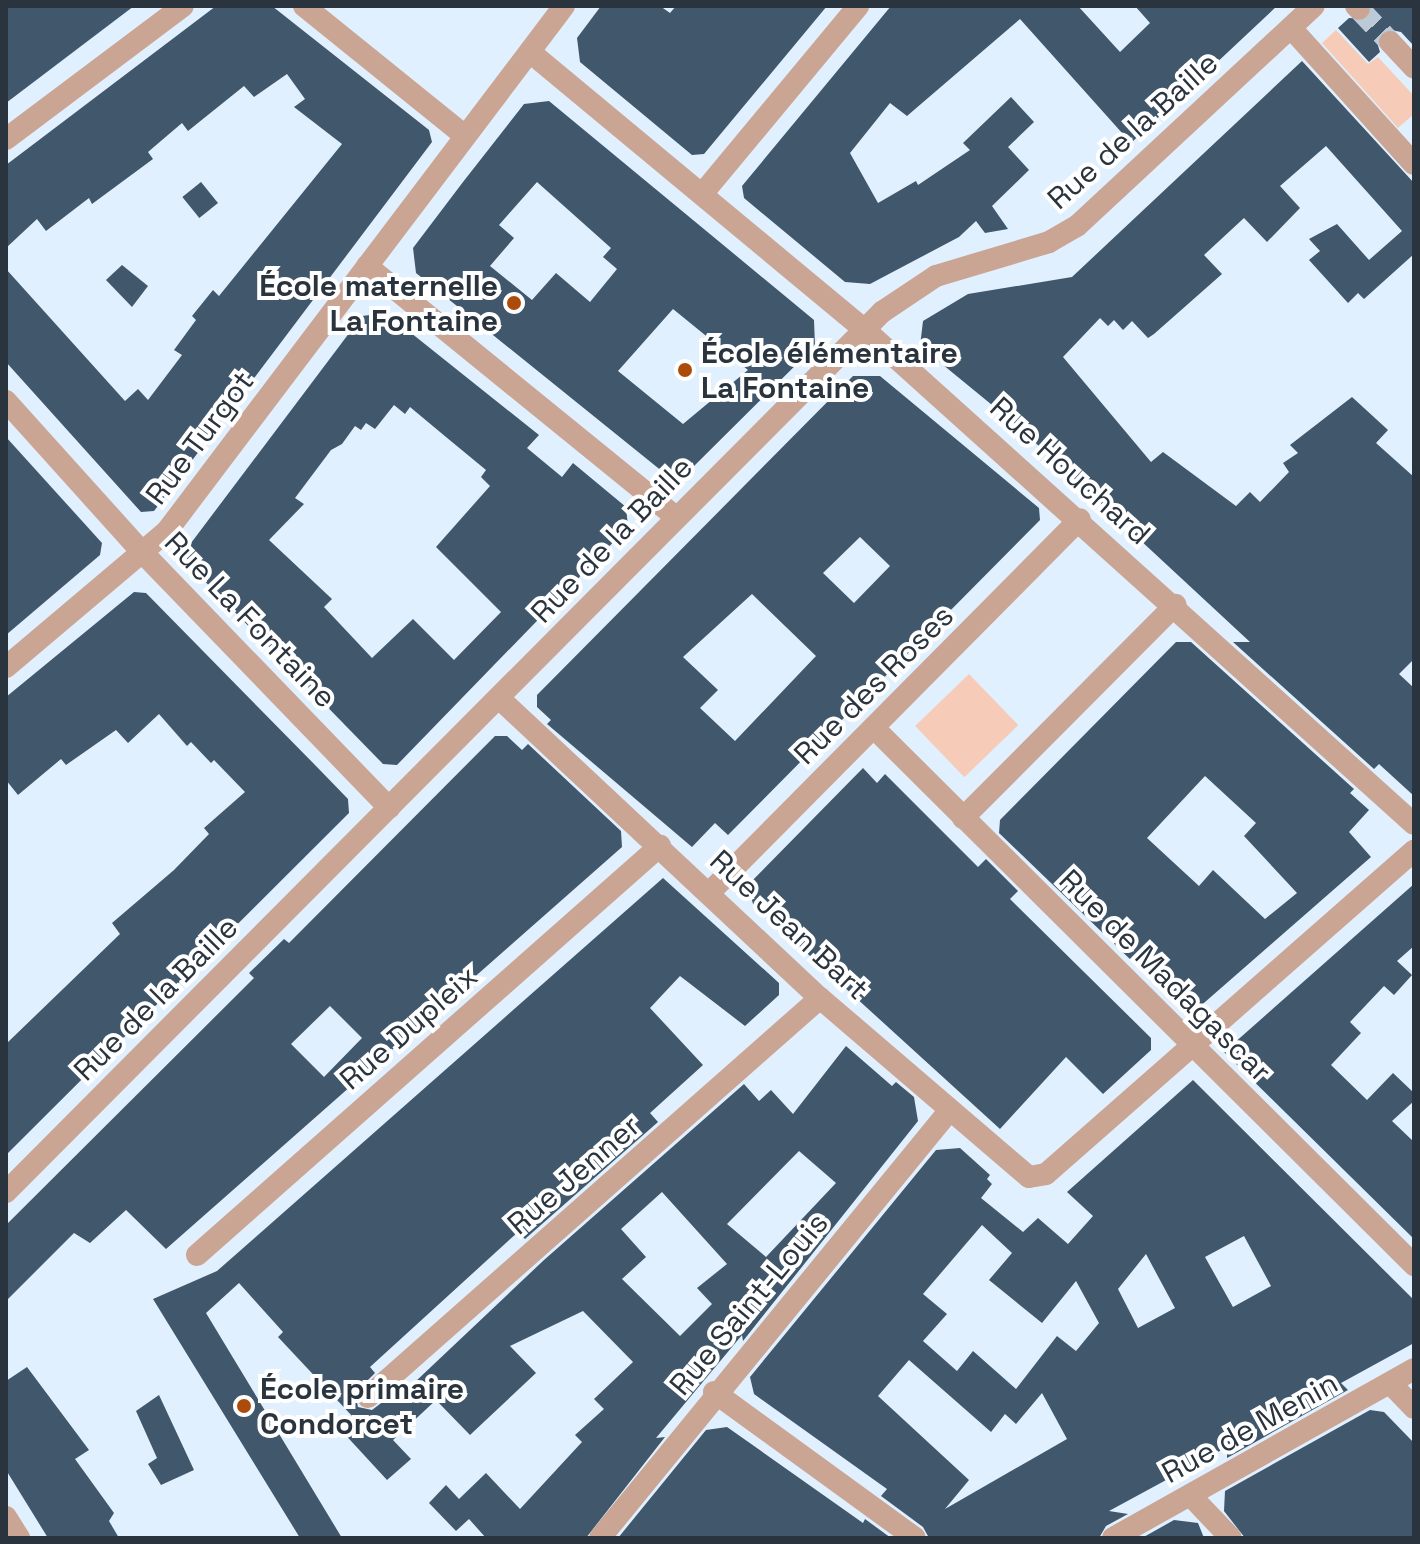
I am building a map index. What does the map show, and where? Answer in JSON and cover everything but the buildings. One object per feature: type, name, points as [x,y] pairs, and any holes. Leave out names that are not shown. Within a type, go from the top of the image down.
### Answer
[{"type":"street","points":[[6,139],[183,6]]},
{"type":"street","points":[[304,6],[465,136]]},
{"type":"street","name":"Rue Turgot","points":[[6,667],[144,554],[564,6]]},
{"type":"street","points":[[703,193],[858,6]]},
{"type":"street","name":"Rue de la Baille","points":[[6,1192],[500,699],[864,329],[936,276],[1049,242],[1077,226],[1314,6]]},
{"type":"street","points":[[1291,28],[1414,164]]},
{"type":"street","points":[[1390,42],[1414,68]]},
{"type":"street","name":"Rue Houchard","points":[[530,52],[864,329],[1080,519],[1414,824]]},
{"type":"street","points":[[367,266],[676,517]]},
{"type":"street","name":"Rue La Fontaine","points":[[6,401],[144,554],[389,808]]},
{"type":"street","name":"Rue des Roses","points":[[710,892],[1080,519]]},
{"type":"street","points":[[963,818],[1175,605]]},
{"type":"street","name":"Rue Jean Bart","points":[[500,699],[820,998],[1020,1174],[1046,1174],[1194,1047]]},
{"type":"street","name":"Rue de Madagascar","points":[[874,728],[1414,1265]]},
{"type":"street","name":"Rue Dupleix","points":[[197,1255],[660,846]]},
{"type":"street","points":[[1194,1047],[1414,851]]},
{"type":"street","name":"Rue Jenner","points":[[368,1397],[820,998]]},
{"type":"street","name":"Rue Saint-Louis","points":[[600,1538],[714,1392],[949,1111]]},
{"type":"street","name":"Rue de Menin","points":[[1113,1538],[1414,1369]]},
{"type":"street","points":[[1391,1384],[1414,1408]]},
{"type":"street","points":[[714,1392],[915,1538]]},
{"type":"street","points":[[1190,1495],[1231,1538]]},
{"type":"street","points":[[6,1517],[19,1538]]},
{"type":"shaded area","points":[[1336,30],[1368,64],[1378,57],[1414,96],[1414,114],[1398,128],[1322,43]]},
{"type":"shaded area","points":[[969,674],[1018,725],[964,777],[915,726]]},
{"type":"tunnel","points":[[1359,9],[1390,42]]},
{"type":"place","name":"École maternelle La Fontaine","points":[[514,303]]},
{"type":"place","name":"École élémentaire La Fontaine","points":[[685,370]]},
{"type":"place","name":"École primaire Condorcet","points":[[244,1406]]}]
